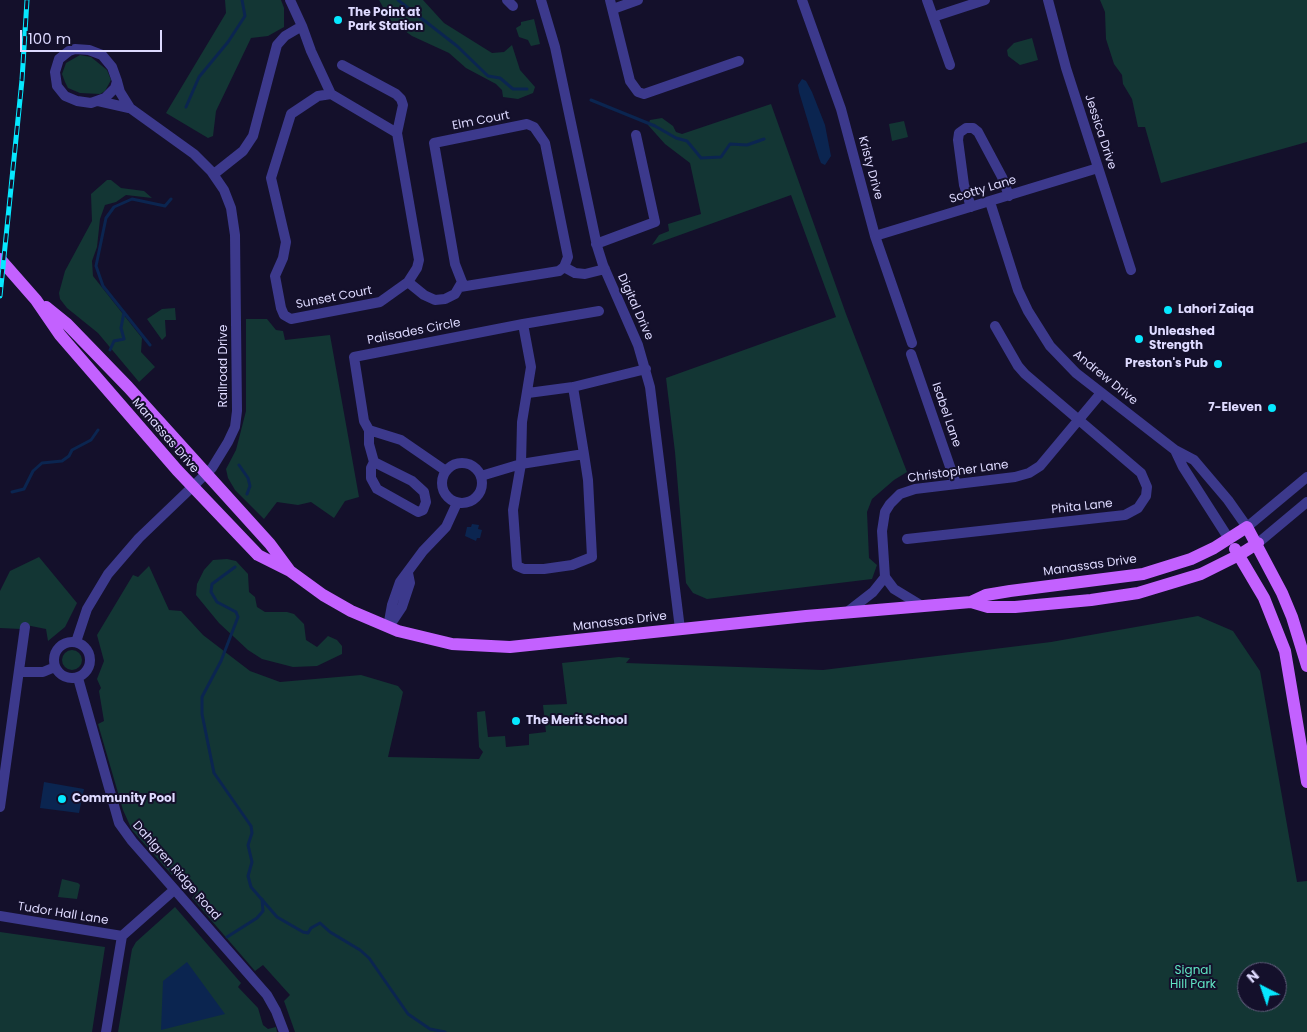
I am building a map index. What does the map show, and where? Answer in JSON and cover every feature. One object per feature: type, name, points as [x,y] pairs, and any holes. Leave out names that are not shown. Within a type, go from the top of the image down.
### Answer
[{"type":"main road","name":"Manassas Drive","points":[[0,259],[36,300],[60,335],[192,488],[258,555],[290,571],[323,595],[388,627],[452,644],[510,647],[971,602],[986,596],[1010,591],[1143,574],[1190,559],[1229,539],[1247,527]]},
{"type":"main road","name":"Manassas Drive","points":[[36,300],[74,331],[270,544],[290,571]]},
{"type":"main road","points":[[1247,527],[1258,543],[1292,616],[1307,666]]},
{"type":"main road","points":[[1229,539],[1264,598],[1285,651],[1307,782]]},
{"type":"main road","name":"Manassas Drive","points":[[971,602],[988,607],[1014,607],[1091,600],[1138,593],[1180,582],[1239,555],[1258,543]]},
{"type":"street","points":[[290,0],[331,94],[396,133],[403,105],[401,99],[396,94],[342,65]]},
{"type":"street","name":"Digital Drive","points":[[541,0],[557,56],[596,244],[638,345],[650,387],[680,629]]},
{"type":"street","points":[[638,0],[612,4],[630,81],[633,88],[640,93],[644,94],[739,61]]},
{"type":"street","name":"Kristy Drive","points":[[802,0],[841,109],[875,236],[912,343]]},
{"type":"street","points":[[928,0],[950,65]]},
{"type":"street","points":[[933,17],[985,0]]},
{"type":"street","name":"Jessica Drive","points":[[1048,0],[1066,68],[1131,270]]},
{"type":"street","points":[[214,174],[243,151],[253,136],[277,45],[285,36],[302,26]]},
{"type":"street","name":"Railroad Drive","points":[[76,642],[87,609],[108,574],[139,538],[206,474],[221,455],[234,427],[238,392],[234,223],[224,190],[214,174],[194,154],[130,108],[120,92],[112,67],[107,59],[89,50],[75,49],[63,55],[55,72],[57,86],[61,92],[77,101],[98,101],[130,108]]},
{"type":"street","points":[[98,101],[110,94],[117,81]]},
{"type":"street","name":"Sunset Court","points":[[331,94],[318,96],[291,114],[271,178],[286,242],[283,258],[275,276],[284,315],[291,319],[373,304],[395,293],[408,282],[419,260],[396,133]]},
{"type":"street","name":"Elm Court","points":[[460,288],[462,282],[455,264],[434,143],[527,124],[534,127],[545,143],[568,257],[564,267]]},
{"type":"street","points":[[971,208],[964,185],[958,140],[959,134],[966,128],[973,128],[978,132],[1002,177],[1009,196]]},
{"type":"street","points":[[596,244],[654,222],[636,135]]},
{"type":"street","name":"Scotty Lane","points":[[875,236],[1098,168]]},
{"type":"street","name":"Andrew Drive","points":[[990,202],[1010,271],[1028,311],[1061,359],[1101,393],[1176,450],[1194,460],[1228,500],[1247,527]]},
{"type":"street","points":[[408,282],[420,292],[435,300],[445,299],[455,294],[460,288],[559,271],[564,267],[574,273],[585,274],[605,269]]},
{"type":"street","name":"Palisades Circle","points":[[374,462],[412,482],[424,492],[426,502],[423,510],[418,512],[377,489],[371,478],[371,468],[374,462],[369,444],[369,430],[364,421],[354,357],[599,311]]},
{"type":"street","points":[[523,324],[531,366],[522,422],[521,464],[512,510],[517,566],[524,569],[544,569],[572,565],[592,557],[584,454],[573,386]]},
{"type":"street","name":"Phita Lane","points":[[907,539],[1125,515],[1138,508],[1146,496],[1147,487],[1142,473],[1021,370],[995,326]]},
{"type":"street","name":"Isabel Lane","points":[[911,354],[956,484]]},
{"type":"street","points":[[528,392],[573,386],[646,369]]},
{"type":"street","name":"Christopher Lane","points":[[885,577],[882,531],[885,512],[900,494],[915,489],[1015,477],[1029,473],[1040,466],[1101,393]]},
{"type":"street","points":[[369,430],[401,440],[446,471]]},
{"type":"street","name":"Andrew Drive","points":[[1176,450],[1183,467],[1229,539]]},
{"type":"street","points":[[481,476],[521,464],[584,454]]},
{"type":"street","points":[[462,463],[474,466],[481,476],[482,482],[479,495],[468,502],[457,502],[450,499],[443,489],[442,482],[446,471],[462,463]]},
{"type":"street","name":"Manassas Drive","points":[[1247,527],[1307,477]]},
{"type":"street","points":[[388,627],[392,605],[400,582],[446,526],[457,502]]},
{"type":"street","name":"Manassas Drive","points":[[1258,543],[1307,502]]},
{"type":"street","points":[[846,613],[873,592],[885,577],[894,589],[922,606]]},
{"type":"street","points":[[0,807],[25,627]]},
{"type":"street","points":[[76,642],[87,649],[91,660],[88,670],[78,678],[63,676],[56,667],[54,657],[58,650],[67,643],[76,642]]},
{"type":"street","points":[[20,672],[39,672],[56,667]]},
{"type":"street","name":"Dahlgren Ridge Road","points":[[78,678],[119,823],[174,890],[267,995],[284,1032]]},
{"type":"street","points":[[106,1032],[122,936],[174,890]]},
{"type":"street","name":"Tudor Hall Lane","points":[[0,916],[122,936]]},
{"type":"green space","points":[[225,0],[281,0],[284,8],[284,27],[268,36],[251,38],[216,111],[213,136],[208,138],[166,113],[226,13]]},
{"type":"green space","points":[[379,0],[423,0],[444,23],[492,53],[504,52],[512,45],[520,70],[535,87],[533,93],[518,99],[503,97],[502,90],[496,84],[466,68],[449,53],[412,36],[391,21]]},
{"type":"green space","points":[[1100,0],[1307,0],[1307,142],[1161,183],[1145,127],[1138,127],[1132,99],[1123,84],[1122,75],[1114,64],[1106,39],[1105,12]]},
{"type":"green space","points":[[534,19],[540,44],[531,46],[528,40],[519,37],[516,28],[521,25],[521,22]]},
{"type":"green space","points":[[1032,38],[1038,60],[1020,65],[1008,56],[1007,50],[1014,43]]},
{"type":"green space","points":[[80,55],[91,57],[107,70],[111,80],[105,91],[100,94],[80,93],[68,88],[62,74],[66,63]]},
{"type":"green space","points":[[771,104],[846,314],[907,472],[894,480],[872,499],[867,512],[869,558],[877,565],[872,579],[707,599],[693,593],[686,583],[675,452],[666,378],[836,317],[791,195],[652,245],[659,235],[669,231],[668,224],[701,214],[690,163],[665,144],[648,125],[650,120],[662,118],[673,126],[676,132],[682,134]]},
{"type":"green space","points":[[904,121],[908,137],[892,141],[889,124]]},
{"type":"green space","points":[[107,180],[111,180],[121,188],[144,191],[152,198],[126,195],[116,202],[105,205],[100,219],[97,247],[92,261],[93,276],[142,338],[141,352],[155,367],[139,382],[98,333],[67,308],[60,299],[59,293],[65,271],[92,221],[91,194]]},
{"type":"green space","points":[[175,308],[176,320],[165,320],[166,336],[162,340],[147,319],[162,309]]},
{"type":"green space","points":[[246,319],[267,319],[276,330],[283,331],[285,340],[330,335],[359,497],[345,501],[334,518],[311,502],[298,505],[277,502],[264,519],[235,490],[228,478],[226,469],[236,450],[246,411]]},
{"type":"green space","points":[[39,557],[77,603],[65,627],[48,641],[46,629],[26,625],[21,629],[0,628],[0,591],[10,571]]},
{"type":"green space","points":[[227,559],[236,561],[248,574],[249,592],[255,597],[257,607],[265,612],[287,612],[294,614],[304,624],[306,640],[317,647],[328,636],[337,640],[342,646],[342,654],[317,666],[293,667],[262,659],[248,650],[219,623],[196,595],[197,584],[204,570],[213,560]]},
{"type":"green space","name":"Signal Hill Park","points":[[149,566],[169,610],[181,611],[203,635],[250,671],[280,682],[361,675],[398,686],[403,692],[388,757],[479,759],[483,752],[479,747],[477,712],[485,711],[488,737],[505,736],[506,747],[529,745],[529,734],[546,732],[543,705],[567,704],[562,663],[619,657],[630,658],[626,663],[823,670],[1051,642],[1198,616],[1233,631],[1260,671],[1297,882],[1307,881],[1307,1032],[295,1032],[284,1001],[290,995],[263,965],[255,971],[192,898],[197,892],[178,871],[172,875],[132,830],[123,810],[98,724],[104,721],[99,691],[101,688],[97,679],[104,661],[97,635],[133,575],[138,577]]},
{"type":"green space","points":[[72,650],[79,653],[82,660],[79,667],[72,670],[65,667],[62,660],[65,653]]},
{"type":"green space","points":[[62,879],[80,885],[77,899],[58,897]]},
{"type":"green space","points":[[175,907],[241,983],[238,987],[258,1008],[263,1025],[268,1029],[276,1027],[277,1032],[118,1032],[132,949],[136,942]]},
{"type":"green space","points":[[0,932],[105,947],[92,1032],[0,1032]]},
{"type":"water","points":[[802,79],[806,81],[812,92],[825,125],[831,156],[825,165],[821,163],[819,158],[799,92],[798,85]]},
{"type":"water","points":[[472,524],[479,525],[478,529],[482,530],[480,538],[477,538],[476,541],[465,536],[467,527],[471,527]]},
{"type":"water","name":"Community Pool","points":[[44,782],[84,789],[79,813],[40,808]]},
{"type":"water","points":[[187,962],[225,1014],[161,1030],[163,981]]},
{"type":"waterway","points":[[186,107],[199,77],[228,42],[245,16],[242,0]]},
{"type":"waterway","points":[[398,0],[457,46],[488,76],[500,78],[513,89],[527,89]]},
{"type":"waterway","points":[[591,100],[655,126],[676,138],[687,141],[701,158],[721,157],[730,144],[747,145],[764,139]]},
{"type":"waterway","points":[[150,345],[103,286],[96,266],[106,218],[114,207],[132,199],[165,206],[171,199]]},
{"type":"waterway","points":[[110,350],[114,341],[124,339],[121,328],[124,312]]},
{"type":"waterway","points":[[12,492],[24,489],[33,471],[42,463],[62,461],[69,456],[72,450],[91,440],[98,430]]},
{"type":"waterway","points":[[239,465],[248,478],[250,486],[247,494]]},
{"type":"waterway","points":[[235,567],[212,584],[211,592],[217,602],[236,612],[238,617],[221,661],[202,697],[202,714],[214,773],[251,826],[252,833],[248,845],[252,862],[248,876],[251,887],[277,917],[308,933],[311,928],[320,923],[330,932],[360,950],[369,958],[408,1014],[430,1029],[445,1032]]},
{"type":"waterway","points":[[227,937],[257,918],[263,911],[262,899]]},
{"type":"railway","points":[[0,296],[22,80],[27,0]]},
{"type":"place","name":"The Point at Park Station","points":[[338,20]]},
{"type":"place","name":"Lahori Zaiqa","points":[[1168,310]]},
{"type":"place","name":"Unleashed Strength","points":[[1139,339]]},
{"type":"place","name":"Preston's Pub","points":[[1218,364]]},
{"type":"place","name":"7-Eleven","points":[[1272,408]]},
{"type":"place","name":"The Merit School","points":[[516,721]]},
{"type":"place","name":"Community Pool","points":[[62,799]]}]
